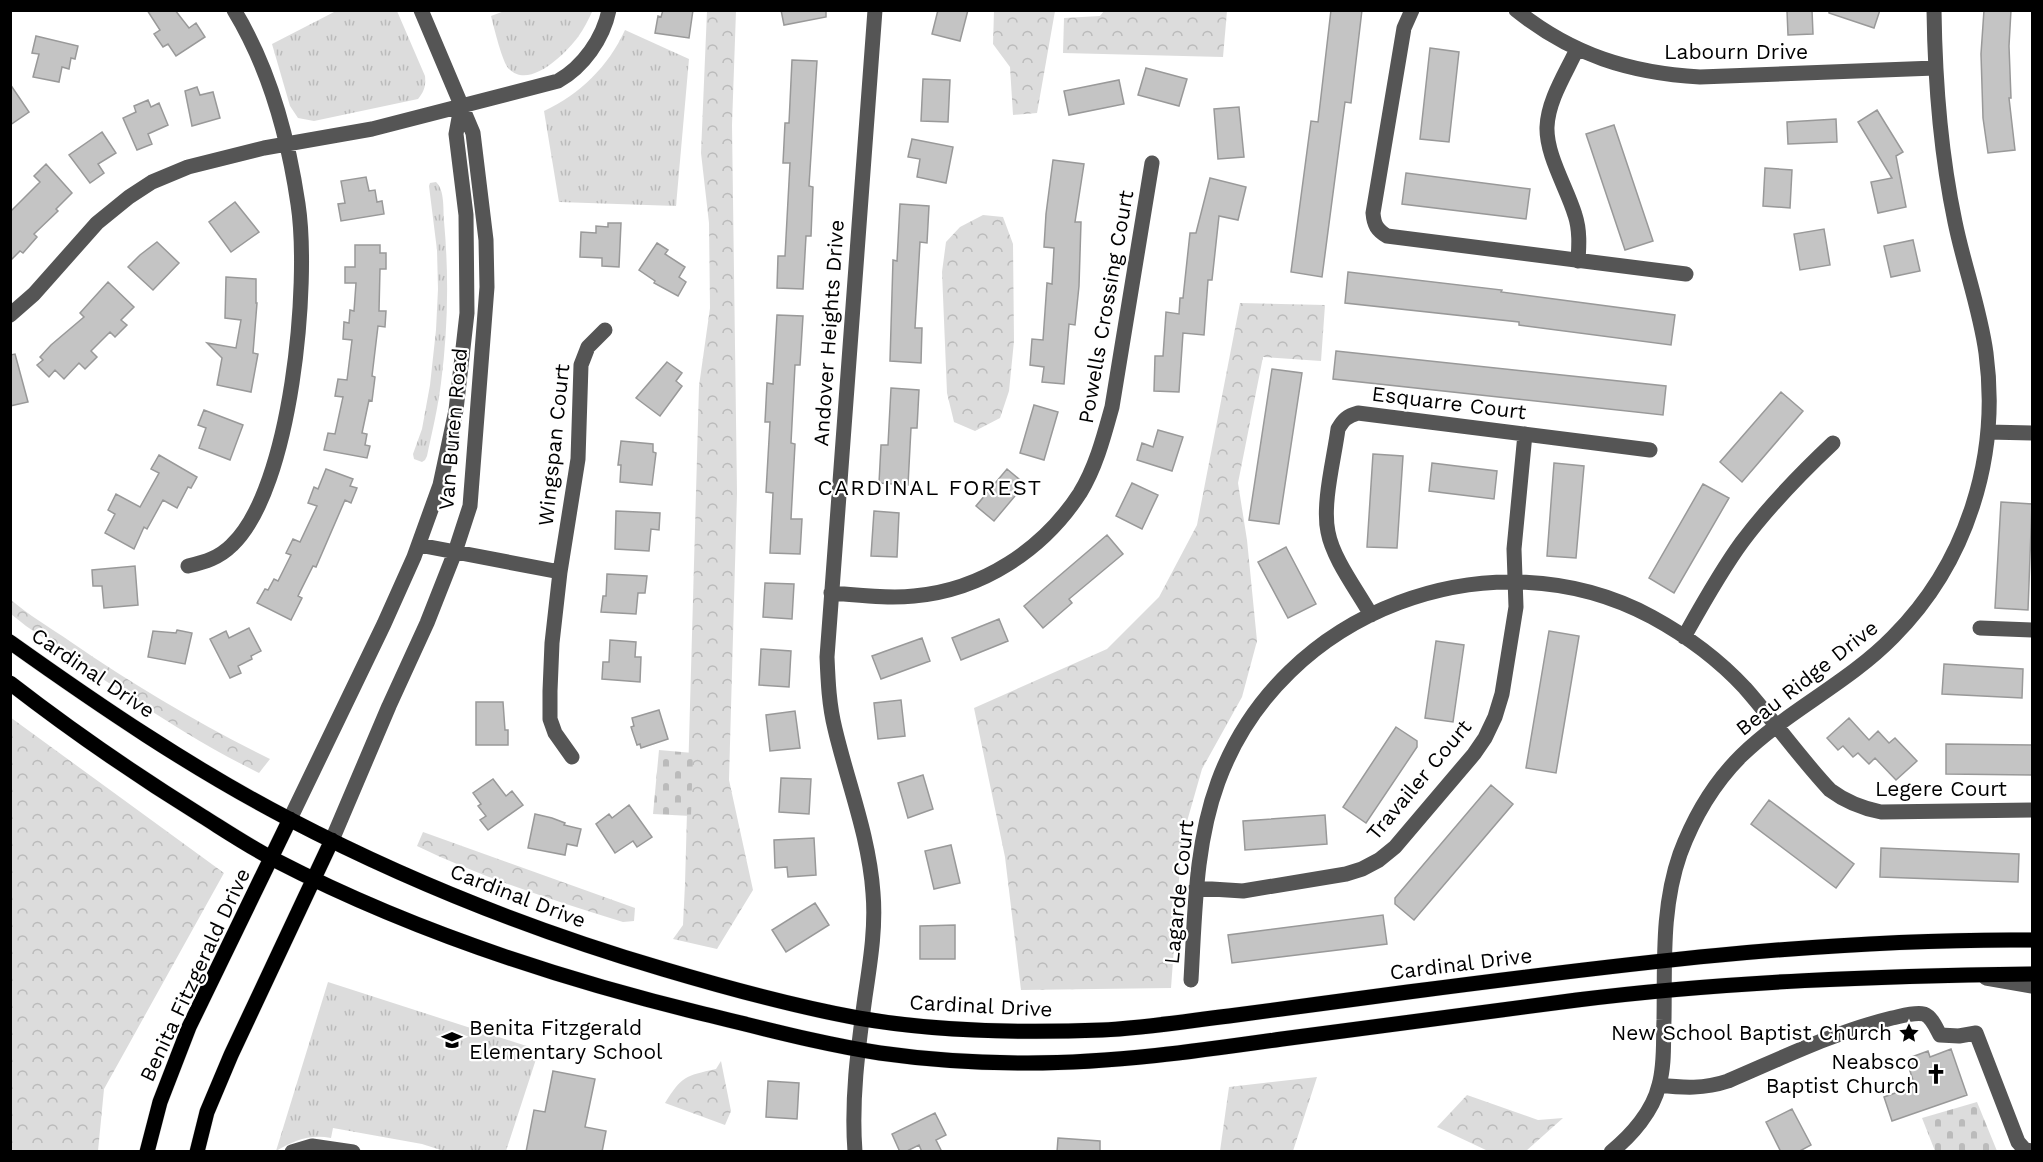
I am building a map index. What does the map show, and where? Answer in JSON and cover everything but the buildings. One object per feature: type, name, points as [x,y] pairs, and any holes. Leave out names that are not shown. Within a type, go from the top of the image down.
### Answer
[{"type":"main road","name":"Cardinal Drive","points":[[10,642],[78,691],[148,736],[290,819],[485,909],[553,934],[714,984],[818,1010],[862,1018],[975,1029],[1106,1030],[1665,960],[1780,949],[2032,940]]},
{"type":"main road","points":[[10,683],[122,765],[272,858],[314,879],[448,937],[586,984],[781,1033],[859,1049],[956,1060],[1026,1063],[1094,1061],[1183,1053],[1664,991],[1863,978],[2032,974]]},
{"type":"main road","name":"Benita Fitzgerald Drive","points":[[147,1152],[160,1102],[181,1045],[290,819]]},
{"type":"main road","points":[[197,1152],[207,1112],[231,1055],[332,840]]},
{"type":"street","points":[[188,566],[208,561],[222,554],[234,544],[264,496],[291,393],[301,307],[298,206],[287,143],[262,62],[234,10]]},
{"type":"street","name":"Van Buren Road","points":[[332,840],[388,706],[427,623],[470,506],[487,287],[486,240],[473,133],[421,10]]},
{"type":"street","points":[[10,315],[34,294],[97,223],[152,182],[188,167],[252,150],[372,129],[543,87],[568,76],[586,57],[600,37],[609,10]]},
{"type":"street","name":"Andover Heights Drive","points":[[855,1152],[854,1100],[873,932],[873,895],[867,849],[835,728],[829,693],[827,657],[875,10]]},
{"type":"street","points":[[1412,10],[1404,28],[1372,213],[1379,231],[1387,236],[1686,274]]},
{"type":"street","name":"Labourn Drive","points":[[1516,10],[1547,32],[1601,60],[1664,75],[1700,77],[1935,68]]},
{"type":"street","name":"Beau Ridge Drive","points":[[1611,1152],[1641,1121],[1652,1104],[1659,1084],[1664,1054],[1666,918],[1671,886],[1680,855],[1693,825],[1709,796],[1742,755],[1866,662],[1893,638],[1916,612],[1937,583],[1955,552],[1971,513],[1981,479],[1988,432],[1989,393],[1986,354],[1979,316],[1955,225],[1943,154],[1935,68],[1934,10]]},
{"type":"street","points":[[1577,49],[1549,110],[1547,129],[1550,147],[1576,216],[1579,233],[1578,261]]},
{"type":"street","name":"Van Buren Road","points":[[290,819],[384,624],[419,545],[440,485],[456,410],[463,355],[468,268],[466,215],[456,134],[461,107]]},
{"type":"street","name":"Powells Crossing Court","points":[[831,593],[884,597],[913,596],[964,586],[991,574],[1020,556],[1039,541],[1061,518],[1080,492],[1090,473],[1104,437],[1112,407],[1152,163]]},
{"type":"street","name":"Wingspan Court","points":[[572,757],[552,727],[549,706],[552,643],[560,572],[578,459],[581,365],[588,347],[605,330]]},
{"type":"street","name":"Esquarre Court","points":[[1371,615],[1334,550],[1328,532],[1326,513],[1338,429],[1348,416],[1358,413],[1650,450]]},
{"type":"street","points":[[1988,432],[2032,433]]},
{"type":"street","name":"Travailer Court","points":[[1196,888],[1243,891],[1346,874],[1362,869],[1379,860],[1395,846],[1485,738],[1502,694],[1516,607],[1514,549],[1525,434]]},
{"type":"street","points":[[1684,637],[1712,586],[1741,544],[1806,468],[1833,443]]},
{"type":"street","points":[[419,545],[560,572]]},
{"type":"street","name":"Lagarde Court","points":[[1191,980],[1196,888],[1207,815],[1219,780],[1244,728],[1264,699],[1288,673],[1324,643],[1371,615],[1407,599],[1439,589],[1480,582],[1515,580],[1555,584],[1589,591],[1622,602],[1653,617],[1717,662],[1744,687],[1777,727]]},
{"type":"street","points":[[1980,628],[2032,630]]},
{"type":"street","name":"Legere Court","points":[[1777,727],[1830,790],[1844,800],[1864,809],[1881,812],[2032,810]]},
{"type":"street","points":[[1966,975],[2032,986]]},
{"type":"street","points":[[1659,1084],[1697,1088],[1720,1084],[1836,1035],[1871,1023],[1907,1015],[1926,1015],[1940,1035],[1959,1036],[1976,1033],[2018,1142],[2025,1150],[2032,1151]]},
{"type":"street","points":[[292,1152],[312,1146],[353,1152]]},
{"type":"green space","points":[[507,10],[589,10],[592,12],[580,34],[565,52],[547,67],[527,75],[518,74],[509,69],[498,44],[491,16]]},
{"type":"green space","points":[[336,11],[397,11],[425,76],[424,89],[418,99],[314,121],[298,118],[290,106],[272,44]]},
{"type":"green space","points":[[707,11],[736,11],[732,125],[737,493],[729,780],[753,890],[717,949],[673,939],[683,925],[699,386],[710,308],[709,223],[701,153]]},
{"type":"green space","points":[[994,11],[1055,11],[1037,113],[1013,115],[1010,67],[993,44]]},
{"type":"green space","points":[[1104,11],[1227,11],[1223,57],[1063,53],[1064,18],[1100,16]]},
{"type":"green space","points":[[625,30],[689,59],[676,206],[559,202],[544,111],[581,88],[592,78],[610,56]]},
{"type":"green space","points":[[436,182],[443,200],[447,262],[446,323],[438,402],[427,456],[422,462],[414,459],[413,454],[422,429],[436,330],[437,250],[429,186],[430,183]]},
{"type":"green space","points":[[983,215],[1003,217],[1013,244],[1014,341],[1009,391],[1000,418],[975,431],[954,422],[947,393],[942,272],[946,242],[960,227]]},
{"type":"green space","points":[[1240,303],[1325,305],[1321,361],[1263,357],[1238,483],[1247,540],[1257,641],[1242,697],[1202,769],[1182,839],[1171,988],[1021,990],[1005,857],[974,708],[1107,649],[1159,597],[1197,525]]},
{"type":"green space","points":[[10,599],[144,689],[219,733],[270,759],[259,773],[198,740],[111,685],[26,626],[11,614]]},
{"type":"green space","points":[[10,717],[224,873],[104,1089],[98,1151],[11,1151]]},
{"type":"green space","points":[[659,750],[693,753],[691,816],[653,814]]},
{"type":"green space","points":[[423,832],[635,908],[634,921],[623,922],[597,914],[518,888],[467,868],[417,846]]},
{"type":"green space","points":[[328,982],[539,1050],[506,1151],[444,1151],[422,1144],[333,1128],[331,1138],[302,1139],[276,1151]]},
{"type":"green space","points":[[721,1061],[731,1111],[725,1125],[665,1103],[680,1082],[697,1073],[716,1069]]},
{"type":"green space","points":[[1317,1077],[1293,1151],[1220,1151],[1229,1087]]},
{"type":"green space","points":[[1467,1095],[1538,1120],[1563,1118],[1526,1151],[1488,1151],[1437,1127]]},
{"type":"green space","points":[[1977,1102],[1997,1151],[1935,1151],[1922,1118]]},
{"type":"place","name":"New School Baptist Church","points":[[1909,1033]]},
{"type":"place","name":"Benita Fitzgerald Elementary School","points":[[452,1040]]},
{"type":"place","name":"Neabsco Baptist Church","points":[[1936,1074]]},
{"type":"district","name":"CARDINAL FOREST","points":[[930,487]]}]
